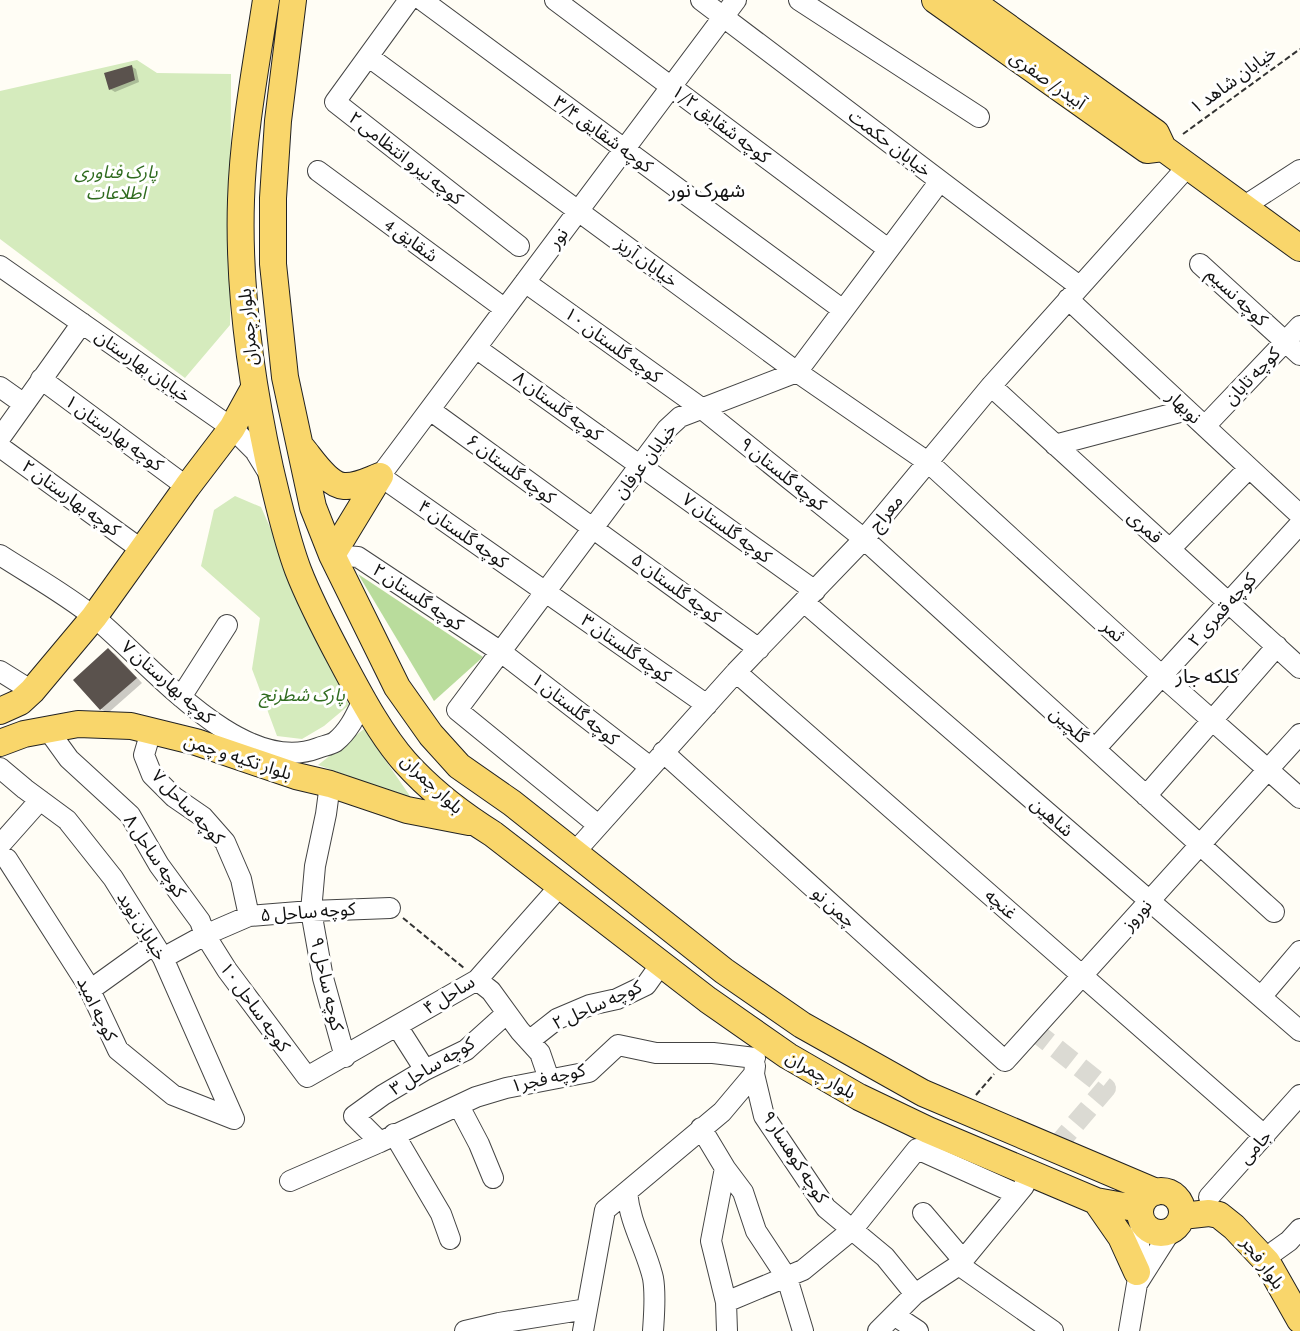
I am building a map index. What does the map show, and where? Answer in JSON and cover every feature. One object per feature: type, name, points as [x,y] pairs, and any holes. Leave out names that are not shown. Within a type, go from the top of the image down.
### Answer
[{"type":"main road","name":"بلوار چمران","points":[[266,0],[249,117],[241,199],[242,261],[254,388],[272,478],[298,569],[333,645],[363,700],[403,760],[432,790],[661,963],[755,1055],[788,1056],[859,1097],[910,1122],[1034,1176],[1103,1203],[1161,1212]]},
{"type":"main road","name":"بلوار چمران","points":[[293,0],[278,122],[273,198],[273,264],[285,378],[313,507],[332,555],[397,687],[431,735],[459,766],[512,803],[724,971],[802,1025],[923,1093],[1117,1175],[1161,1212]]},
{"type":"main road","name":"آبیدر/ صفری","points":[[935,0],[1147,150],[1173,141]]},
{"type":"main road","name":"آبیدر/ صفری","points":[[970,0],[1156,133],[1173,141],[1188,166],[1300,248]]},
{"type":"main road","points":[[36,732],[17,726],[15,717],[17,701],[94,617],[232,428],[254,388]]},
{"type":"main road","points":[[298,442],[321,472],[342,487],[356,485],[380,476]]},
{"type":"main road","points":[[332,555],[380,476]]},
{"type":"main road","name":"بلوار تکیه و چمن","points":[[0,743],[36,732],[78,724],[130,726],[196,741],[296,776],[330,784],[407,810],[474,823]]},
{"type":"main road","points":[[1117,1175],[1118,1191],[1103,1203],[1121,1237],[1137,1278]]},
{"type":"main road","points":[[1161,1212],[1209,1197]]},
{"type":"main road","name":"بلوار فجر","points":[[1209,1197],[1231,1206],[1249,1220],[1275,1251],[1300,1292]]},
{"type":"main road","name":"بلوار فجر","points":[[1161,1212],[1219,1215],[1234,1227],[1267,1262],[1300,1320]]},
{"type":"street","name":"کوچه نیرو انتظامی ۲","points":[[409,0],[335,102],[519,246]]},
{"type":"street","name":"کوچه شقایق ۳/۴","points":[[422,0],[843,310]]},
{"type":"street","name":"کوچه شقایق ۱/۲","points":[[555,0],[888,249]]},
{"type":"street","name":"خیابان حکمت","points":[[701,0],[940,181],[1074,293]]},
{"type":"street","name":"نور","points":[[380,476],[736,0]]},
{"type":"street","points":[[799,0],[979,117]]},
{"type":"street","name":"خیابان آریز","points":[[369,57],[797,372],[929,463]]},
{"type":"street","name":"معراج","points":[[574,853],[736,672],[864,539],[991,386],[1188,166]]},
{"type":"street","points":[[1243,207],[1300,170]]},
{"type":"street","name":"شقایق 4","points":[[318,171],[505,309]]},
{"type":"street","points":[[797,372],[940,181]]},
{"type":"street","name":"کوچه نسیم","points":[[1200,264],[1300,355]]},
{"type":"street","name":"خیابان بهارستان","points":[[0,266],[232,428],[255,451],[272,478]]},
{"type":"street","name":"کوچه گلستان ۱۰","points":[[525,282],[701,408]]},
{"type":"street","name":"نوبهار","points":[[1074,293],[1187,410],[1300,515]]},
{"type":"street","points":[[0,438],[82,323]]},
{"type":"street","name":"کوچه تابان","points":[[1205,426],[1300,326]]},
{"type":"street","name":"کوچه گلستان ۸","points":[[476,348],[639,465]]},
{"type":"street","name":"خیابان عرفان","points":[[598,825],[457,710],[667,429],[680,417],[797,372]]},
{"type":"street","name":"کوچه بهارستان ۱","points":[[41,379],[187,487]]},
{"type":"street","name":"قمری","points":[[991,386],[1300,668]]},
{"type":"street","points":[[0,387],[24,404]]},
{"type":"street","name":"کوچه گلستان ۹","points":[[701,408],[864,539]]},
{"type":"street","name":"کوچه گلستان ۶","points":[[430,410],[593,528]]},
{"type":"street","points":[[1055,445],[1187,410]]},
{"type":"street","name":"کوچه بهارستان ۲","points":[[0,447],[142,550]]},
{"type":"street","name":"ثمر","points":[[929,463],[1162,676],[1300,798]]},
{"type":"street","name":"کوچه گلستان ۷","points":[[639,465],[810,597]]},
{"type":"street","points":[[1170,549],[1249,468]]},
{"type":"street","name":"کوچه گلستان ۴","points":[[380,476],[546,592]]},
{"type":"street","name":"کوچه قمری ۲","points":[[1095,749],[1300,524]]},
{"type":"street","name":"کوچه گلستان ۵","points":[[593,528],[759,649]]},
{"type":"street","name":"گلچین","points":[[864,539],[1274,912]]},
{"type":"street","name":"کوچه بهارستان ۷","points":[[0,555],[94,617],[181,697],[218,726],[246,742],[280,753],[308,752],[334,742],[352,723],[363,700]]},
{"type":"street","name":"کوچه گلستان ۲","points":[[332,555],[358,557],[501,652]]},
{"type":"street","name":"کوچه گلستان ۳","points":[[546,592],[707,705]]},
{"type":"street","name":"شاهین","points":[[810,597],[1150,901],[1300,1031]]},
{"type":"street","points":[[181,697],[227,625]]},
{"type":"street","points":[[1146,796],[1277,646]]},
{"type":"street","name":"کوچه گلستان ۱","points":[[501,652],[657,760]]},
{"type":"street","points":[[0,671],[17,701]]},
{"type":"street","name":"غنچه","points":[[736,672],[1265,1136]]},
{"type":"street","name":"کوچه ساحل ۷","points":[[151,731],[144,754],[152,775],[174,797],[203,817],[225,842],[241,879],[249,916]]},
{"type":"street","name":"کوچه ساحل ۸","points":[[36,732],[130,815],[159,865],[200,921],[205,935]]},
{"type":"street","name":"نوروز","points":[[1005,1061],[1300,734]]},
{"type":"street","name":"چمن نو","points":[[657,760],[1005,1061]]},
{"type":"street","name":"خیابان نوید","points":[[0,768],[67,820],[112,878],[159,951],[234,1119]]},
{"type":"street","name":"کوچه ساحل ۹","points":[[330,784],[315,866],[310,911],[323,978],[345,1057]]},
{"type":"street","points":[[0,845],[40,800]]},
{"type":"street","name":"کوچه امید","points":[[0,855],[8,859],[90,990],[118,1050],[173,1095],[234,1119]]},
{"type":"street","name":"ساحل ۴","points":[[307,1077],[477,980],[560,886]]},
{"type":"street","name":"کوچه ساحل ۵","points":[[90,990],[159,951],[249,916],[390,908]]},
{"type":"street","name":"کوچه ساحل ۱۰","points":[[205,935],[227,970],[307,1077]]},
{"type":"street","points":[[1261,997],[1300,951]]},
{"type":"street","name":"کوچه ساحل ۲","points":[[529,1041],[557,1019],[590,1005],[617,999],[646,985],[661,963]]},
{"type":"street","points":[[477,980],[491,991],[540,1053],[549,1079]]},
{"type":"street","name":"کوچه ساحل ۳","points":[[387,1138],[354,1116],[383,1095],[425,1070],[466,1050],[507,1013]]},
{"type":"street","points":[[397,1026],[425,1070]]},
{"type":"street","name":"کوچه فجر۱","points":[[290,1181],[476,1097],[506,1088],[589,1072],[618,1046],[656,1053],[755,1055]]},
{"type":"street","points":[[583,1331],[605,1210],[722,1112],[755,1055]]},
{"type":"street","name":"کوچه کوهسار ۹","points":[[755,1055],[764,1116],[826,1208],[885,1257],[915,1294]]},
{"type":"street","name":"جامی","points":[[1209,1197],[1300,1095]]},
{"type":"street","points":[[459,1106],[479,1144],[493,1178]]},
{"type":"street","points":[[701,1128],[725,1168],[743,1192],[756,1231],[787,1278],[804,1331]]},
{"type":"street","points":[[387,1138],[441,1214],[450,1239]]},
{"type":"street","points":[[726,1302],[803,1270],[853,1229],[918,1149],[1017,1194]]},
{"type":"street","points":[[725,1168],[711,1241],[726,1302],[727,1331]]},
{"type":"street","points":[[878,1331],[915,1294],[961,1263],[1034,1176]]},
{"type":"street","points":[[627,1192],[628,1208],[653,1279],[654,1331]]},
{"type":"street","points":[[1137,1278],[1161,1212]]},
{"type":"street","points":[[1129,1331],[1137,1278],[1161,1212]]},
{"type":"street","points":[[923,1214],[961,1263],[1053,1331]]},
{"type":"street","points":[[1275,1251],[1300,1229]]},
{"type":"street","points":[[465,1331],[499,1323],[587,1309]]},
{"type":"street","points":[[894,1315],[918,1331]]},
{"type":"path","name":"خیابان شاهد ۱","points":[[1173,141],[1300,49]]},
{"type":"path","points":[[390,908],[477,980]]},
{"type":"path","points":[[974,1097],[1005,1061]]},
{"type":"green space","name":"پارک فناوری اطلاعات","points":[[137,60],[157,73],[231,74],[230,325],[185,378],[0,239],[0,91]]},
{"type":"green space","name":"پارک شطرنج","points":[[235,496],[261,507],[349,705],[324,726],[302,739],[277,736],[252,669],[260,618],[201,566],[214,510]]},
{"type":"green space","points":[[358,574],[483,657],[434,701]]},
{"type":"green space","points":[[364,729],[412,799],[318,765]]},
{"type":"building","points":[[132,65],[135,80],[109,90],[104,73]]},
{"type":"building","points":[[108,648],[137,678],[100,710],[73,680]]},
{"type":"tunnel","points":[[1033,1030],[1106,1088],[1054,1149]]},
{"type":"district","name":"شهرک نور","points":[[707,190]]},
{"type":"district","name":"کلکه جار","points":[[1207,676]]}]
